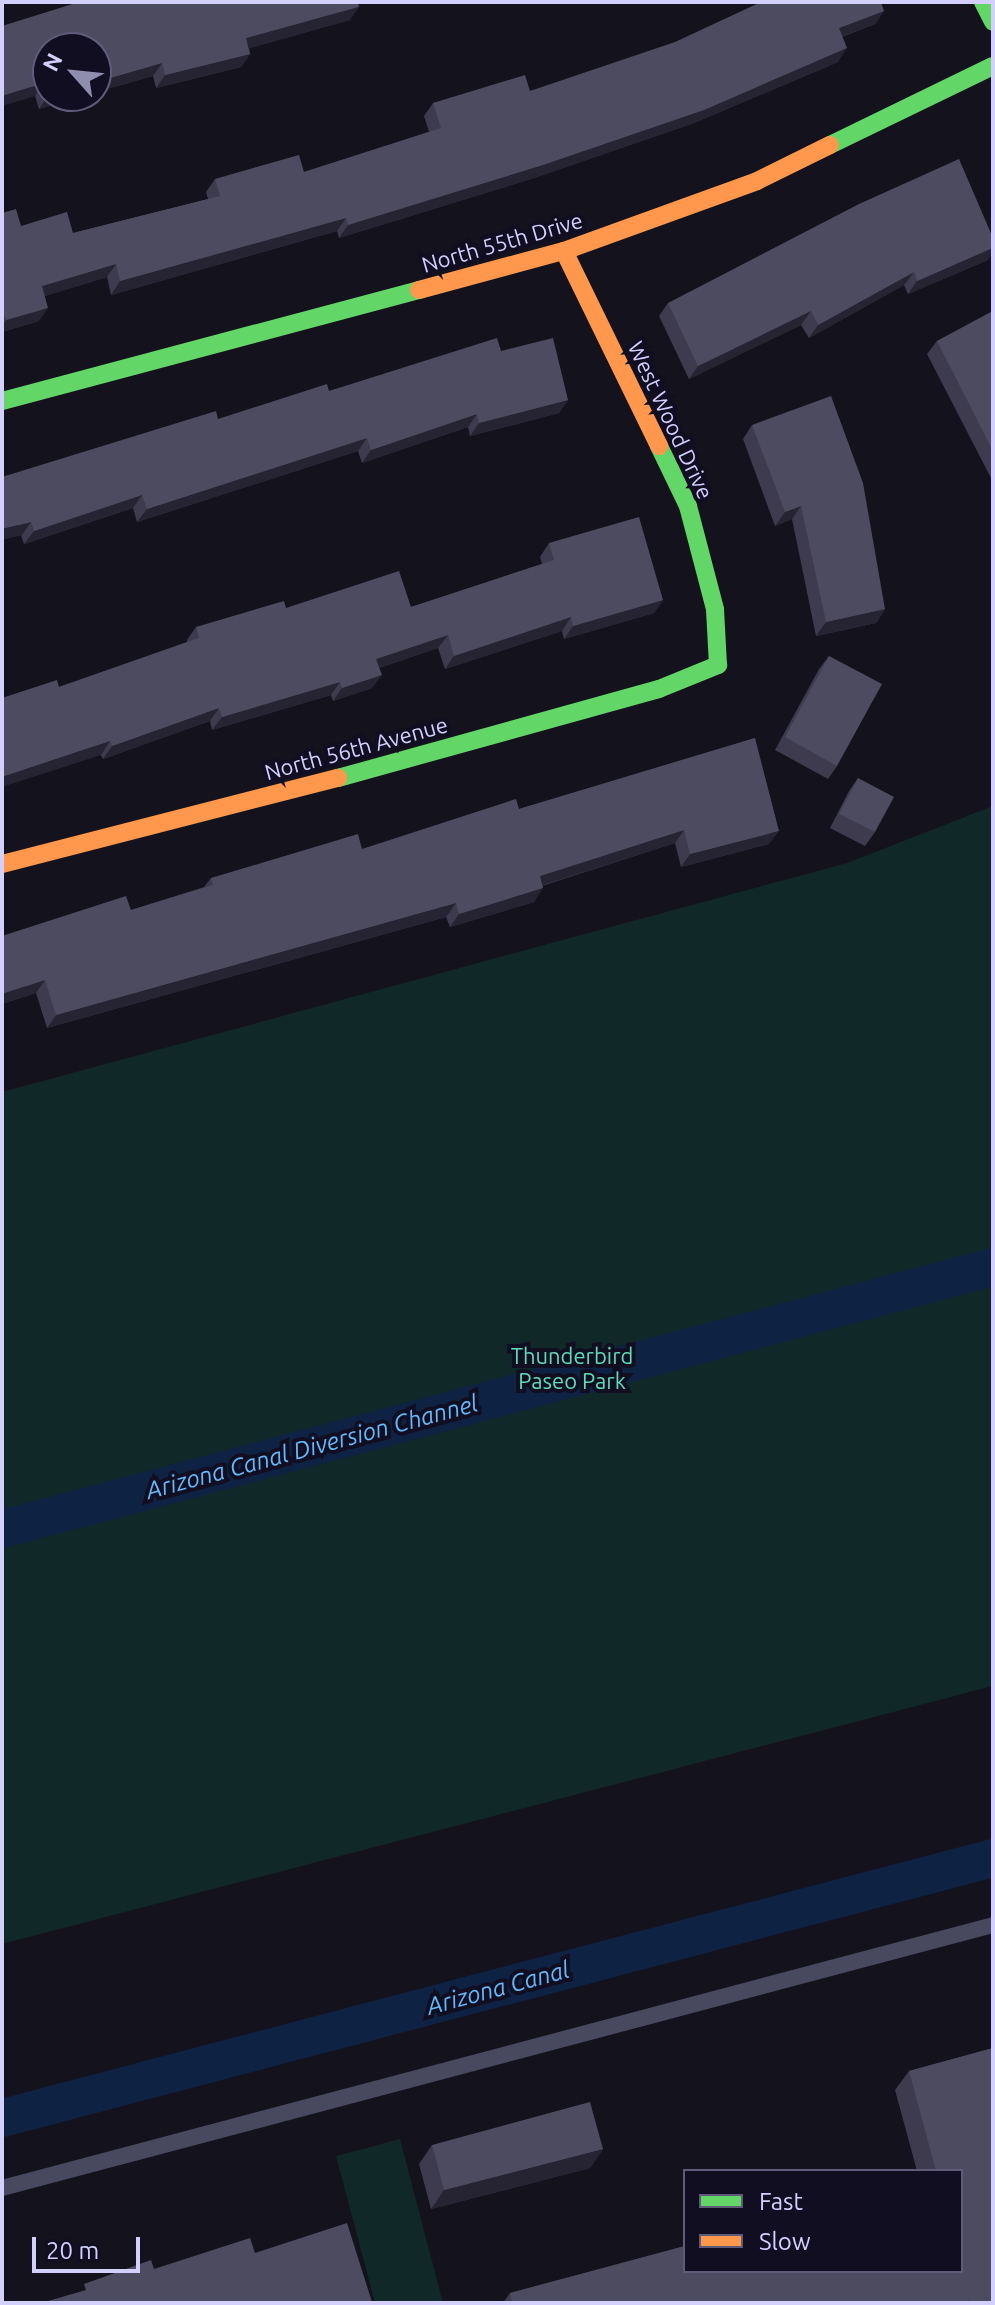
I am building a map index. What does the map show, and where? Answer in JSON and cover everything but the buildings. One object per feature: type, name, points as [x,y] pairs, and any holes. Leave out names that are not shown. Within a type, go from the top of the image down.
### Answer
[{"type":"street","points":[[983,2],[993,22]]},
{"type":"street","name":"North 55th Drive","points":[[2,401],[564,251],[757,181],[993,66]]},
{"type":"street","name":"West Wood Drive","points":[[564,251],[688,506],[715,609],[718,665]]},
{"type":"street","name":"North 56th Avenue","points":[[2,864],[659,689],[718,665]]},
{"type":"lane","points":[[2,2188],[993,1925]]},
{"type":"green space","name":"Thunderbird Paseo Park","points":[[993,806],[993,1686],[2,1944],[2,1092],[847,863]]},
{"type":"green space","points":[[400,2139],[443,2303],[375,2303],[336,2156]]},
{"type":"waterway","name":"Arizona Canal Diversion Channel","points":[[2,1529],[993,1267]]},
{"type":"waterway","name":"Arizona Canal","points":[[2,2118],[993,1858]]},
{"type":"traffic: fast","points":[[983,2],[993,22]]},
{"type":"traffic: fast","points":[[830,145],[993,66]]},
{"type":"traffic: fast","points":[[2,401],[419,290]]},
{"type":"traffic: fast","points":[[338,778],[659,689],[718,665],[715,609],[688,506],[659,446]]},
{"type":"traffic: slow","points":[[419,290],[564,251],[757,181],[830,145]]},
{"type":"traffic: slow","points":[[564,251],[659,446]]},
{"type":"traffic: slow","points":[[2,864],[338,778]]}]
